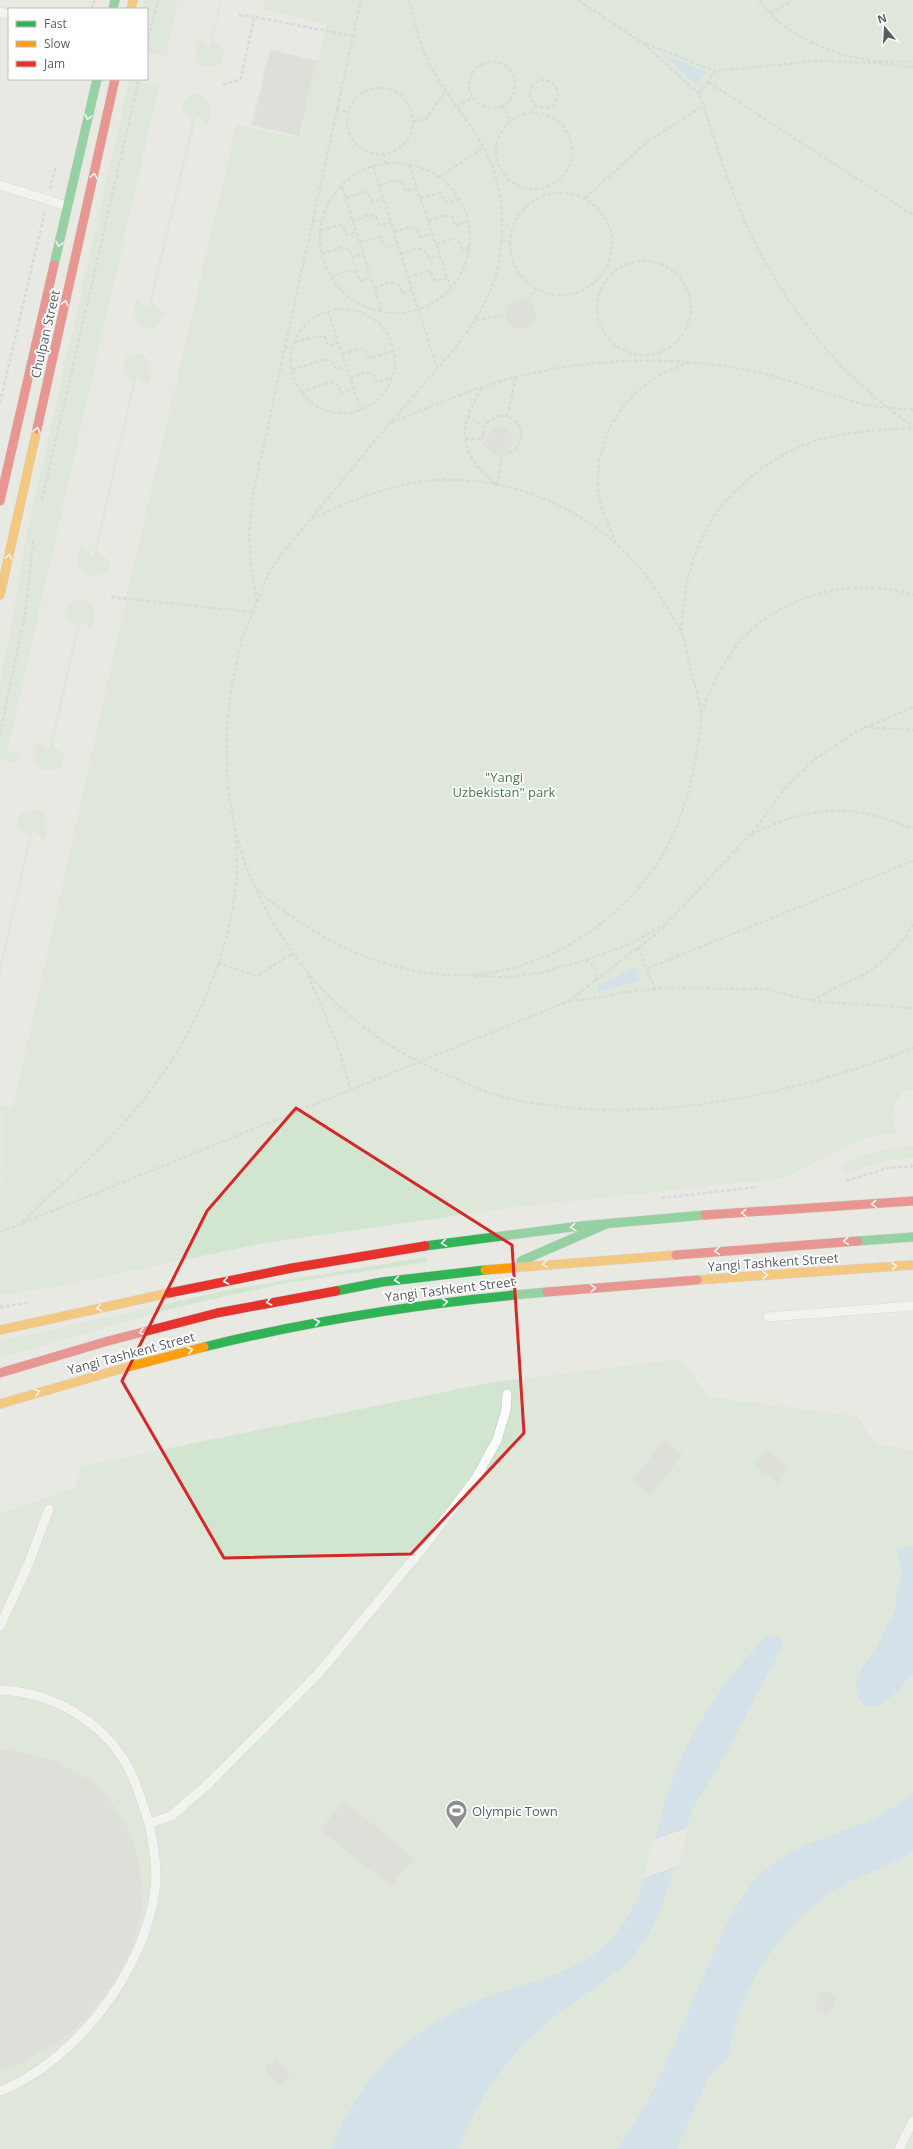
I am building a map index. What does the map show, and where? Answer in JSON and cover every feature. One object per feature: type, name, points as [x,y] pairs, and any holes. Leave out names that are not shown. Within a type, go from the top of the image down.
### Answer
[{"type":"main road","name":"Chulpan Street","points":[[0,501],[94,80]]},
{"type":"main road","name":"Chulpan Street","points":[[0,595],[115,80]]},
{"type":"main road","points":[[0,1330],[235,1279],[394,1251],[539,1230],[913,1202]]},
{"type":"main road","points":[[505,1268],[606,1224]]},
{"type":"main road","name":"Yangi Tashkent Street","points":[[0,1373],[162,1326],[272,1301],[382,1282],[505,1268],[913,1237]]},
{"type":"main road","name":"Yangi Tashkent Street","points":[[0,1404],[119,1368],[173,1354],[280,1329],[390,1310],[512,1294],[913,1265]]},
{"type":"main road","points":[[0,1324],[48,1319]]},
{"type":"lane","points":[[0,185],[67,206]]},
{"type":"lane","points":[[768,1317],[913,1306]]},
{"type":"lane","points":[[149,1823],[171,1816],[208,1784],[318,1674],[422,1549],[476,1478],[497,1440],[506,1410],[507,1394]]},
{"type":"lane","points":[[0,1626],[28,1565],[49,1509]]},
{"type":"lane","points":[[0,1690],[37,1695],[52,1701],[78,1715],[101,1732],[127,1765],[149,1823],[155,1855],[155,1889],[148,1922],[137,1951],[121,1980],[77,2038],[34,2074],[0,2091]]},
{"type":"lane","points":[[899,2149],[913,2120]]},
{"type":"path","points":[[148,39],[158,0]]},
{"type":"path","points":[[258,603],[251,568],[250,527],[259,463],[360,0]]},
{"type":"path","points":[[410,0],[426,57],[446,91],[484,147],[499,191],[503,230],[495,276],[473,326],[298,533],[267,578],[258,603],[246,626],[236,666],[227,718],[225,769],[232,815],[252,883],[293,954],[307,973],[335,1004],[390,1046],[418,1062],[496,1095],[546,1105],[614,1110],[685,1106],[772,1093],[851,1071],[913,1048]]},
{"type":"path","points":[[578,0],[644,44],[699,94],[728,177],[754,241],[776,280],[797,312],[825,349],[860,386],[913,427]]},
{"type":"path","points":[[759,0],[779,22],[840,55],[913,67]]},
{"type":"path","points":[[770,13],[793,0]]},
{"type":"path","points":[[239,15],[352,36]]},
{"type":"path","points":[[223,85],[241,79],[254,17]]},
{"type":"path","points":[[644,44],[715,70],[814,61],[913,62]]},
{"type":"path","points":[[498,63],[508,69],[515,83],[514,94],[502,106],[496,108],[483,106],[473,97],[469,87],[474,71],[482,64],[498,63]]},
{"type":"path","points":[[699,94],[715,70]]},
{"type":"path","points":[[42,501],[139,80]]},
{"type":"path","points":[[547,81],[557,89],[557,98],[553,105],[542,108],[533,103],[530,91],[539,82],[547,81]]},
{"type":"path","points":[[708,82],[913,215]]},
{"type":"path","points":[[382,88],[402,96],[409,105],[413,122],[410,136],[403,145],[394,151],[384,154],[373,153],[363,149],[355,142],[350,133],[347,122],[349,112],[354,102],[362,94],[371,90],[382,88]]},
{"type":"path","points":[[413,122],[426,120],[446,91]]},
{"type":"path","points":[[457,107],[473,97]]},
{"type":"path","points":[[502,106],[511,122]]},
{"type":"path","points":[[585,198],[647,142],[703,106]]},
{"type":"path","points":[[541,114],[542,108]]},
{"type":"path","points":[[336,109],[349,112]]},
{"type":"path","points":[[541,114],[559,123],[571,140],[572,150],[568,169],[562,178],[544,188],[530,188],[517,184],[509,179],[499,164],[497,155],[498,141],[504,128],[511,122],[526,115],[541,114]]},
{"type":"path","points":[[439,177],[484,147]]},
{"type":"path","points":[[384,154],[386,164]]},
{"type":"path","points":[[0,403],[57,163]]},
{"type":"path","points":[[399,163],[409,165],[424,169],[446,182],[462,203],[470,228],[470,254],[461,276],[446,295],[426,308],[403,314],[382,312],[357,304],[339,288],[331,277],[326,268],[320,245],[322,222],[332,197],[350,178],[373,166],[399,163]]},
{"type":"path","points":[[491,166],[499,164]]},
{"type":"path","points":[[409,165],[451,289]]},
{"type":"path","points":[[373,166],[438,368]]},
{"type":"path","points":[[379,186],[396,180],[402,182],[406,191],[417,188]]},
{"type":"path","points":[[342,187],[382,312]]},
{"type":"path","points":[[544,188],[546,195]]},
{"type":"path","points":[[346,198],[367,192],[373,202],[384,199]]},
{"type":"path","points":[[420,198],[440,193],[447,203],[459,199]]},
{"type":"path","points":[[566,193],[585,198],[602,213],[611,233],[611,256],[601,276],[589,287],[573,294],[550,295],[535,289],[522,278],[515,268],[511,258],[510,241],[513,224],[519,214],[531,202],[546,195],[566,193]]},
{"type":"path","points":[[353,221],[369,215],[376,217],[380,225],[391,222]]},
{"type":"path","points":[[428,221],[445,215],[452,217],[455,226],[468,222]]},
{"type":"path","points":[[312,220],[322,222]]},
{"type":"path","points":[[321,230],[340,225],[343,227],[346,235],[356,232]]},
{"type":"path","points":[[394,232],[410,227],[416,229],[420,237],[432,233]]},
{"type":"path","points":[[360,242],[380,237],[386,247],[398,244]]},
{"type":"path","points":[[436,244],[456,238],[463,248],[470,247]]},
{"type":"path","points":[[501,240],[510,241]]},
{"type":"path","points":[[322,254],[342,247],[349,249],[353,258],[363,254]]},
{"type":"path","points":[[401,254],[418,248],[425,250],[429,259],[440,256]]},
{"type":"path","points":[[645,261],[660,264],[678,276],[689,295],[690,316],[681,337],[671,347],[657,353],[643,355],[628,353],[615,346],[605,335],[598,322],[596,307],[599,293],[606,280],[617,269],[630,263],[645,261]]},
{"type":"path","points":[[331,277],[349,270],[356,272],[360,281],[371,277]]},
{"type":"path","points":[[408,277],[429,271],[436,281],[447,278]]},
{"type":"path","points":[[601,276],[606,280]]},
{"type":"path","points":[[374,288],[391,282],[398,284],[402,293],[412,290]]},
{"type":"path","points":[[529,301],[535,289]]},
{"type":"path","points":[[362,313],[364,306]]},
{"type":"path","points":[[340,310],[362,313],[375,320],[383,329],[394,351],[395,364],[392,377],[380,397],[371,405],[360,410],[347,413],[328,410],[310,402],[301,392],[292,370],[292,349],[294,342],[308,323],[328,312],[340,310]]},
{"type":"path","points":[[328,312],[360,410]]},
{"type":"path","points":[[475,320],[507,315]]},
{"type":"path","points":[[294,342],[322,336],[325,337],[328,346],[338,343]]},
{"type":"path","points":[[284,347],[292,349]]},
{"type":"path","points":[[342,354],[363,348],[370,358],[394,351]]},
{"type":"path","points":[[643,355],[643,361]]},
{"type":"path","points":[[292,370],[326,359],[332,361],[336,369],[346,366]]},
{"type":"path","points":[[390,423],[516,377],[572,367],[643,361],[714,365],[761,373],[860,403],[887,408],[913,410]]},
{"type":"path","points":[[616,544],[602,506],[598,489],[598,468],[602,448],[608,430],[622,408],[636,392],[653,379],[688,363]]},
{"type":"path","points":[[350,378],[366,372],[373,374],[377,382],[392,377]]},
{"type":"path","points":[[507,416],[516,377]]},
{"type":"path","points":[[301,392],[331,382],[337,384],[341,393],[353,389]]},
{"type":"path","points":[[483,388],[465,420],[465,439],[473,462],[497,485]]},
{"type":"path","points":[[467,416],[484,427]]},
{"type":"path","points":[[507,416],[515,420],[521,428],[522,438],[519,447],[511,453],[502,455],[490,450],[483,439],[484,427],[494,417],[507,416]]},
{"type":"path","points":[[681,632],[688,577],[705,532],[725,501],[755,473],[787,453],[821,439],[854,433],[913,427]]},
{"type":"path","points":[[465,439],[483,439]]},
{"type":"path","points":[[497,485],[502,455]]},
{"type":"path","points":[[310,520],[366,496],[406,483],[439,480],[476,481],[497,485],[536,496],[561,506],[594,525],[616,544],[653,582],[681,632],[701,713],[698,744],[691,779],[674,832],[661,858],[621,907],[571,944],[535,960],[469,976]]},
{"type":"path","points":[[0,734],[25,615],[33,540]]},
{"type":"path","points":[[701,713],[722,668],[750,631],[789,605],[824,592],[852,587],[876,587],[913,595]]},
{"type":"path","points":[[111,597],[253,612]]},
{"type":"path","points":[[0,1232],[569,1001],[668,922],[748,837],[786,787],[814,760],[864,727],[913,707]]},
{"type":"path","points":[[864,727],[913,730]]},
{"type":"path","points":[[748,837],[798,815],[831,810],[872,815],[913,828]]},
{"type":"path","points":[[20,1224],[118,1129],[162,1076],[188,1036],[218,963],[228,932],[237,883],[236,831]]},
{"type":"path","points":[[648,968],[913,861]]},
{"type":"path","points":[[252,883],[276,906],[337,945],[366,957],[428,974],[511,977],[540,973],[584,960],[632,943],[668,922]]},
{"type":"path","points":[[812,1001],[840,985],[866,974],[887,957],[904,938],[913,924]]},
{"type":"path","points":[[638,947],[648,968],[655,989]]},
{"type":"path","points":[[218,963],[257,976],[293,954]]},
{"type":"path","points":[[584,960],[595,967],[597,973],[594,982]]},
{"type":"path","points":[[307,973],[336,1041],[350,1090]]},
{"type":"path","points":[[569,1001],[655,989],[767,989],[812,1001],[913,1008]]},
{"type":"path","points":[[846,1181],[888,1168],[913,1166]]},
{"type":"highlighted area","points":[[296,1108],[512,1245],[524,1433],[411,1554],[224,1558],[122,1381],[207,1211]]},
{"type":"green space","points":[[145,0],[178,0],[166,56],[148,53],[148,8],[143,8]]},
{"type":"green space","points":[[220,0],[222,0],[213,40],[225,50],[222,61],[217,66],[204,66],[197,60],[195,50],[197,38],[209,46]]},
{"type":"green space","name":"\"Yangi Uzbekistan\" park","points":[[265,0],[913,0],[913,1089],[906,1091],[901,1095],[894,1106],[893,1113],[895,1127],[898,1133],[874,1136],[857,1141],[784,1178],[517,1207],[264,1243],[55,1287],[0,1295],[1,1105],[13,1107],[127,594],[236,125],[300,138],[326,24],[262,9]]},
{"type":"green space","points":[[129,80],[159,86],[7,753],[22,751],[21,757],[13,762],[0,759],[0,679],[12,624],[25,541]]},
{"type":"green space","points":[[195,93],[201,95],[210,102],[211,115],[208,126],[197,115],[152,302],[165,313],[156,328],[144,329],[140,326],[134,316],[135,303],[136,299],[148,307],[192,120],[181,109],[184,100]]},
{"type":"green space","points":[[139,354],[144,356],[150,363],[151,376],[148,385],[137,375],[97,551],[110,561],[106,573],[98,576],[90,576],[81,571],[78,567],[77,559],[81,546],[93,556],[133,382],[122,372],[123,363],[127,357]]},
{"type":"green space","points":[[83,599],[91,604],[95,612],[95,621],[92,630],[81,621],[53,745],[65,755],[61,767],[53,770],[46,770],[36,765],[33,761],[33,753],[37,741],[48,750],[77,627],[66,617],[67,609],[71,602]]},
{"type":"green space","points":[[37,809],[45,815],[47,822],[45,841],[33,831],[0,976],[0,964],[29,837],[15,825],[21,813]]},
{"type":"green space","points":[[913,1145],[913,1158],[879,1162],[846,1175],[842,1164],[876,1151]]},
{"type":"green space","points":[[427,1257],[428,1262],[287,1283],[181,1306],[0,1358],[0,1341],[233,1289]]},
{"type":"green space","name":"Olympic Town","points":[[681,1359],[709,1397],[858,1416],[876,1444],[913,1450],[913,2149],[0,2149],[0,1514],[74,1488],[82,1466],[493,1382]]},
{"type":"water","points":[[663,54],[706,72],[697,85]]},
{"type":"water","points":[[634,967],[639,980],[598,992],[596,987]]},
{"type":"water","points":[[913,1545],[913,1673],[886,1701],[873,1707],[866,1706],[858,1698],[856,1683],[861,1670],[877,1646],[896,1609],[896,1593],[903,1573],[896,1549]]},
{"type":"water","points":[[771,1636],[778,1637],[781,1642],[781,1649],[723,1759],[692,1810],[674,1871],[657,1918],[646,1939],[628,1963],[557,2015],[522,2045],[491,2084],[469,2123],[458,2149],[331,2149],[344,2121],[359,2096],[376,2073],[395,2053],[417,2035],[441,2019],[467,2005],[540,1980],[569,1968],[595,1953],[607,1943],[622,1926],[642,1887],[665,1801],[672,1780],[689,1742],[712,1703],[731,1675],[765,1638]]},
{"type":"water","points":[[913,1792],[913,1851],[899,1860],[849,1882],[823,1898],[800,1918],[779,1942],[760,1968],[745,1996],[735,2027],[728,2058],[709,2076],[677,2149],[617,2149],[633,2127],[659,2078],[727,1924],[736,1906],[754,1881],[771,1865],[790,1853],[811,1843],[875,1818],[895,1806]]},
{"type":"pier","points":[[688,1828],[678,1865],[642,1879],[653,1840]]},
{"type":"building","points":[[270,50],[317,61],[299,136],[252,125]]},
{"type":"building","points":[[521,299],[532,303],[536,314],[532,325],[521,329],[510,325],[506,314],[510,303]]},
{"type":"building","points":[[500,427],[509,431],[513,440],[509,449],[500,453],[491,449],[487,440],[491,431]]},
{"type":"building","points":[[665,1440],[683,1455],[650,1495],[632,1480]]},
{"type":"building","points":[[765,1450],[789,1468],[778,1483],[754,1465]]},
{"type":"building","points":[[0,1750],[13,1750],[57,1762],[92,1781],[107,1795],[128,1828],[135,1846],[143,1888],[142,1911],[132,1948],[117,1977],[97,2005],[73,2031],[56,2043],[21,2063],[0,2072]]},
{"type":"building","points":[[344,1801],[414,1858],[391,1886],[320,1830]]},
{"type":"building","points":[[823,1990],[838,1997],[828,2016],[814,2008]]},
{"type":"building","points":[[275,2058],[291,2074],[280,2085],[264,2069]]},
{"type":"traffic: fast","points":[[113,8],[115,0]]},
{"type":"traffic: fast","points":[[54,265],[97,80]]},
{"type":"traffic: fast","points":[[425,1246],[580,1226],[705,1215]]},
{"type":"traffic: fast","points":[[521,1261],[606,1224]]},
{"type":"traffic: fast","points":[[858,1241],[913,1237]]},
{"type":"traffic: fast","points":[[336,1291],[382,1282],[485,1270]]},
{"type":"traffic: fast","points":[[204,1347],[289,1328],[417,1306],[547,1292]]},
{"type":"traffic: slow","points":[[131,8],[133,0]]},
{"type":"traffic: slow","points":[[0,595],[37,429]]},
{"type":"traffic: slow","points":[[485,1270],[676,1255]]},
{"type":"traffic: slow","points":[[697,1280],[913,1265]]},
{"type":"traffic: slow","points":[[0,1330],[169,1293]]},
{"type":"traffic: slow","points":[[0,1404],[124,1368],[204,1347]]},
{"type":"traffic: jam","points":[[37,429],[115,80]]},
{"type":"traffic: jam","points":[[0,501],[54,265]]},
{"type":"traffic: jam","points":[[705,1215],[913,1201]]},
{"type":"traffic: jam","points":[[676,1255],[858,1241]]},
{"type":"traffic: jam","points":[[169,1293],[292,1268],[425,1246]]},
{"type":"traffic: jam","points":[[547,1292],[697,1280]]},
{"type":"traffic: jam","points":[[0,1373],[108,1341],[217,1313],[336,1291]]},
{"type":"place","name":"Olympic Town","points":[[456,1830]]}]
